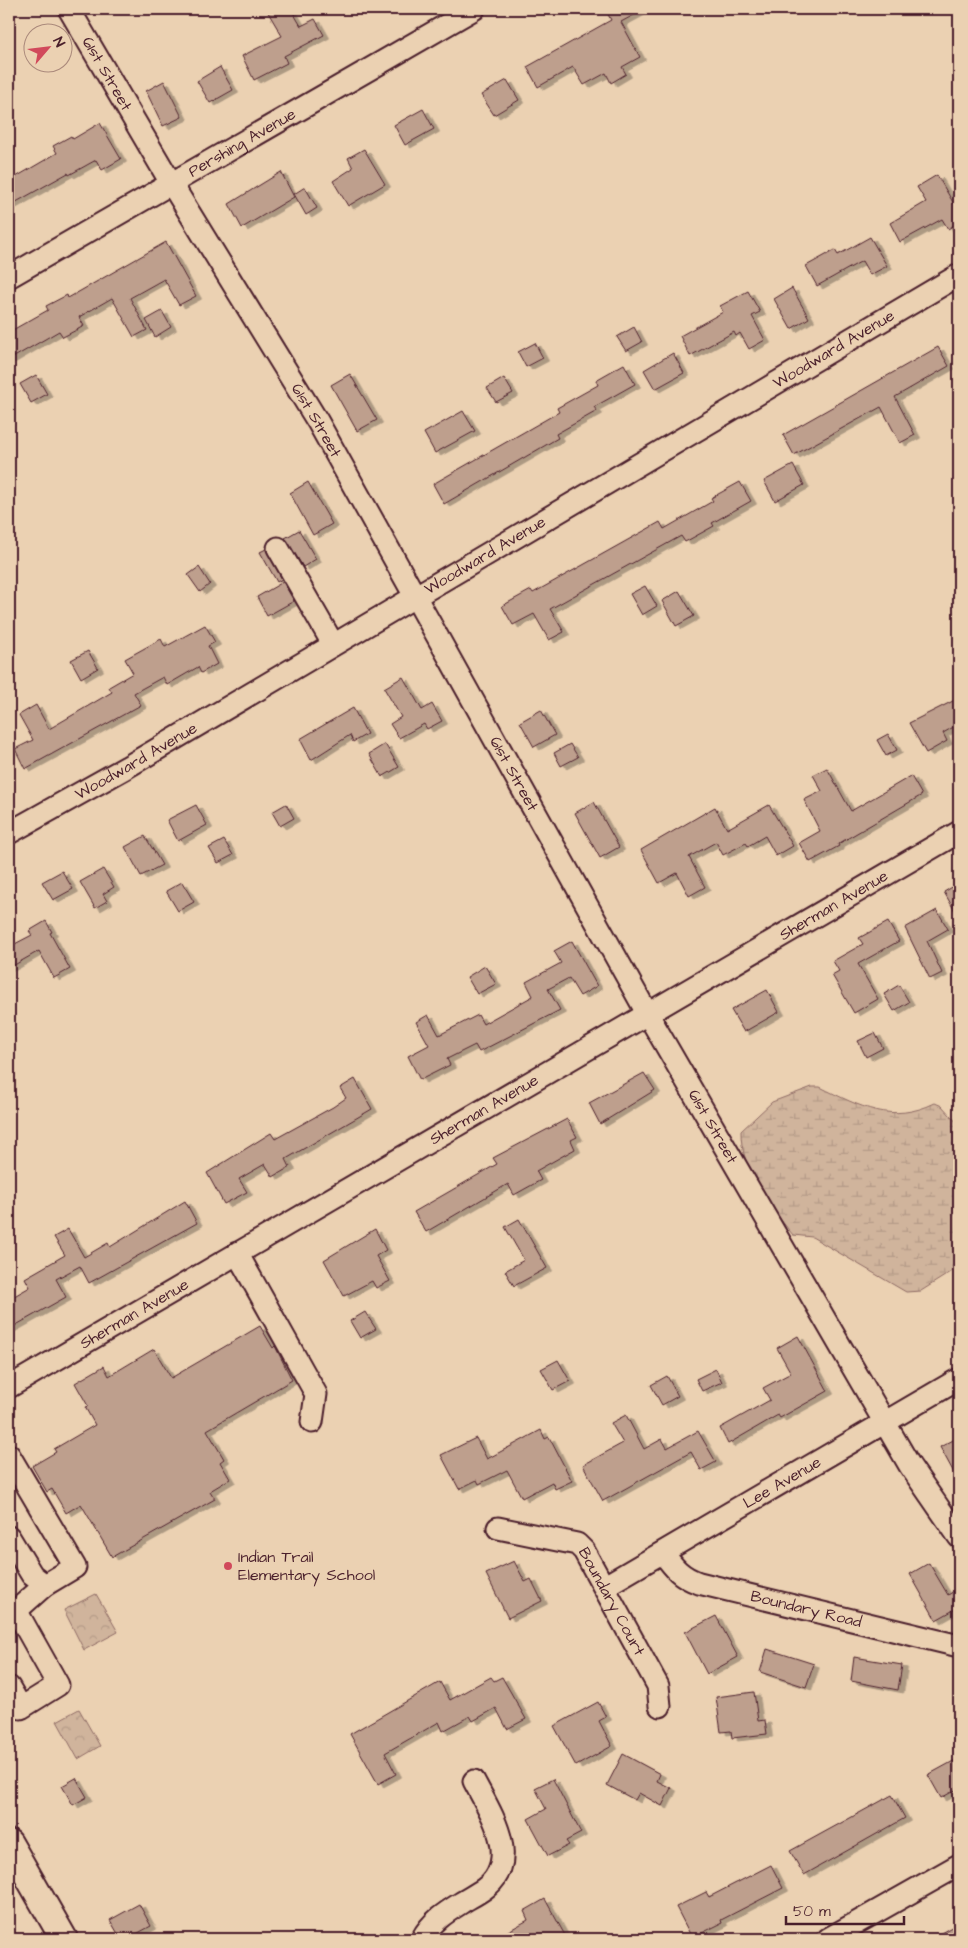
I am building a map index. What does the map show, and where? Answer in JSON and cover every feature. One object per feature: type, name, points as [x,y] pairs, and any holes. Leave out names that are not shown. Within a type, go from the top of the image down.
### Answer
[{"type":"main road","points":[[9,1843],[64,1939]]},
{"type":"street","name":"61st Street","points":[[69,9],[170,183],[318,422],[413,596],[594,915],[647,1013],[910,1466],[959,1538]]},
{"type":"street","name":"Pershing Avenue","points":[[9,277],[474,9]]},
{"type":"street","name":"Woodward Avenue","points":[[9,833],[127,767],[413,596],[959,275]]},
{"type":"street","points":[[278,548],[333,644]]},
{"type":"street","name":"Sherman Avenue","points":[[9,1387],[959,832]]},
{"type":"street","points":[[237,1253],[316,1394],[312,1422]]},
{"type":"street","name":"Lee Avenue","points":[[604,1586],[959,1379]]},
{"type":"street","points":[[9,1455],[75,1567],[45,1585],[13,1614],[58,1685],[21,1708],[9,1687]]},
{"type":"street","name":"Boundary Court","points":[[498,1528],[576,1544],[584,1551],[658,1686],[660,1706]]},
{"type":"street","points":[[9,1537],[32,1575],[45,1585]]},
{"type":"street","name":"Boundary Road","points":[[663,1553],[678,1573],[686,1579],[959,1646]]},
{"type":"street","points":[[422,1939],[436,1920],[485,1888],[497,1874],[502,1858],[502,1840],[474,1781]]},
{"type":"street","points":[[828,1939],[959,1865]]},
{"type":"green space","points":[[812,1087],[820,1087],[863,1106],[890,1112],[919,1109],[935,1103],[942,1106],[959,1125],[959,1267],[921,1291],[906,1292],[812,1237],[793,1235],[766,1200],[751,1173],[745,1159],[741,1131],[772,1102]]},
{"type":"green space","points":[[96,1594],[118,1632],[84,1650],[64,1610]]},
{"type":"green space","points":[[79,1709],[100,1746],[78,1759],[57,1721]]},
{"type":"building","points":[[266,9],[291,9],[301,26],[315,19],[324,35],[284,56],[287,63],[254,80],[242,56],[282,36]]},
{"type":"building","points":[[605,9],[645,9],[621,22],[640,57],[622,67],[626,74],[611,83],[606,73],[584,85],[573,67],[538,87],[527,67],[611,20]]},
{"type":"building","points":[[220,67],[233,90],[210,103],[197,81]]},
{"type":"building","points":[[507,80],[519,100],[494,115],[481,95]]},
{"type":"building","points":[[164,81],[182,117],[163,126],[146,91]]},
{"type":"building","points":[[423,109],[434,129],[405,145],[394,125]]},
{"type":"building","points":[[100,123],[121,159],[102,170],[96,160],[69,175],[68,173],[9,206],[9,181],[57,153],[53,146],[71,136],[73,139]]},
{"type":"building","points":[[364,149],[385,184],[348,206],[333,181],[353,168],[348,158]]},
{"type":"building","points":[[281,172],[294,197],[242,228],[229,204]]},
{"type":"building","points":[[937,175],[954,204],[959,201],[959,222],[948,229],[942,219],[900,242],[890,223],[926,202],[917,187]]},
{"type":"building","points":[[305,187],[317,208],[306,215],[294,194]]},
{"type":"building","points":[[870,237],[887,266],[870,275],[862,261],[817,286],[806,266],[835,250],[838,255]]},
{"type":"building","points":[[166,242],[196,296],[179,305],[164,279],[130,298],[147,330],[134,337],[112,298],[79,317],[84,326],[63,337],[59,331],[9,360],[9,332],[48,310],[46,306],[67,295],[68,298]]},
{"type":"building","points":[[792,288],[809,318],[791,329],[774,299]]},
{"type":"building","points":[[748,291],[760,312],[752,316],[765,340],[749,349],[740,333],[736,336],[734,332],[690,356],[680,336],[723,312],[720,306]]},
{"type":"building","points":[[162,311],[171,327],[155,337],[146,320]]},
{"type":"building","points":[[634,327],[642,342],[626,351],[617,337]]},
{"type":"building","points":[[535,343],[543,358],[526,367],[518,352]]},
{"type":"building","points":[[938,347],[949,366],[895,397],[915,435],[900,443],[881,407],[794,455],[783,435]]},
{"type":"building","points":[[673,353],[684,373],[655,389],[644,370]]},
{"type":"building","points":[[624,364],[635,384],[594,407],[597,411],[556,434],[558,438],[444,504],[433,484],[559,412],[557,408],[598,385],[596,380]]},
{"type":"building","points":[[350,374],[377,420],[357,431],[331,385]]},
{"type":"building","points":[[36,375],[47,394],[31,403],[20,384]]},
{"type":"building","points":[[504,378],[513,393],[496,402],[487,388]]},
{"type":"building","points":[[463,411],[475,431],[435,453],[424,433]]},
{"type":"building","points":[[793,465],[804,485],[775,501],[764,481]]},
{"type":"building","points":[[308,482],[332,524],[313,535],[290,493]]},
{"type":"building","points":[[740,482],[751,501],[712,523],[714,526],[685,542],[681,536],[550,609],[564,632],[549,640],[534,614],[513,625],[502,606],[531,590],[533,593],[660,522],[664,529],[713,501],[711,498]]},
{"type":"building","points":[[299,530],[316,559],[303,567],[285,538]]},
{"type":"building","points":[[266,549],[282,579],[277,582],[260,552]]},
{"type":"building","points":[[199,567],[210,584],[200,592],[188,575]]},
{"type":"building","points":[[283,582],[294,601],[267,616],[257,597]]},
{"type":"building","points":[[645,586],[657,606],[642,615],[630,594]]},
{"type":"building","points":[[679,591],[694,616],[676,626],[662,601]]},
{"type":"building","points":[[205,625],[215,642],[208,646],[217,664],[201,673],[198,667],[167,685],[163,677],[134,693],[141,705],[25,769],[15,749],[33,740],[19,715],[36,705],[49,729],[112,692],[109,687],[133,673],[125,659],[161,639],[165,647]]},
{"type":"building","points":[[88,651],[98,668],[81,678],[71,660]]},
{"type":"building","points":[[403,677],[422,710],[432,704],[442,721],[427,729],[424,724],[399,738],[390,724],[401,717],[384,688]]},
{"type":"building","points":[[959,698],[959,724],[943,733],[947,741],[926,753],[909,723]]},
{"type":"building","points":[[353,708],[367,734],[353,742],[350,735],[311,760],[300,739]]},
{"type":"building","points":[[541,710],[555,735],[534,747],[520,722]]},
{"type":"building","points":[[888,734],[897,750],[886,756],[877,740]]},
{"type":"building","points":[[385,744],[399,767],[382,777],[369,754]]},
{"type":"building","points":[[570,744],[578,757],[561,766],[554,753]]},
{"type":"building","points":[[827,768],[851,811],[911,776],[922,795],[810,862],[799,843],[820,831],[804,800],[822,791],[813,775]]},
{"type":"building","points":[[594,802],[619,847],[600,858],[575,813]]},
{"type":"building","points":[[286,804],[294,818],[280,826],[272,812]]},
{"type":"building","points":[[196,805],[207,825],[178,841],[167,820]]},
{"type":"building","points":[[769,805],[793,846],[776,856],[765,836],[748,846],[746,843],[723,855],[716,842],[689,857],[705,887],[689,896],[677,873],[659,883],[641,850],[715,807],[727,829]]},
{"type":"building","points":[[145,836],[162,865],[141,876],[125,847]]},
{"type":"building","points":[[224,840],[233,855],[218,863],[209,848]]},
{"type":"building","points":[[103,869],[114,887],[103,894],[107,901],[95,908],[80,882]]},
{"type":"building","points":[[62,871],[73,889],[53,900],[42,882]]},
{"type":"building","points":[[182,882],[194,902],[178,911],[166,891]]},
{"type":"building","points":[[959,883],[959,918],[944,892]]},
{"type":"building","points":[[937,910],[948,929],[927,941],[942,973],[930,979],[905,928]]},
{"type":"building","points":[[46,921],[52,932],[50,933],[70,969],[54,978],[39,951],[9,968],[9,947],[32,935],[29,931]]},
{"type":"building","points":[[888,922],[899,941],[858,964],[878,999],[854,1013],[832,975],[839,971],[833,961],[863,944],[859,938]]},
{"type":"building","points":[[572,941],[597,986],[580,996],[569,978],[548,989],[560,1010],[479,1052],[475,1045],[447,1059],[450,1065],[420,1080],[408,1056],[429,1045],[416,1022],[428,1015],[439,1035],[478,1015],[483,1024],[533,996],[526,982],[561,963],[554,951]]},
{"type":"building","points":[[485,966],[496,984],[477,994],[467,977]]},
{"type":"building","points":[[899,985],[909,1002],[894,1011],[884,994]]},
{"type":"building","points":[[767,990],[779,1012],[744,1032],[731,1010]]},
{"type":"building","points":[[875,1033],[883,1048],[866,1057],[858,1041]]},
{"type":"building","points":[[644,1073],[655,1090],[600,1124],[589,1103]]},
{"type":"building","points":[[355,1079],[372,1109],[286,1159],[290,1167],[273,1177],[265,1164],[239,1179],[247,1192],[224,1204],[207,1173],[271,1133],[275,1139],[333,1107],[346,1098],[340,1088]]},
{"type":"building","points":[[567,1119],[577,1137],[571,1140],[575,1149],[536,1171],[541,1180],[514,1195],[508,1184],[426,1232],[414,1212],[497,1164],[493,1158]]},
{"type":"building","points":[[185,1201],[197,1223],[89,1283],[80,1266],[56,1279],[66,1297],[9,1329],[9,1299],[30,1287],[25,1278],[65,1255],[54,1237],[68,1229],[84,1257],[108,1243],[110,1247]]},
{"type":"building","points":[[519,1219],[547,1268],[514,1286],[505,1271],[524,1260],[505,1227]]},
{"type":"building","points":[[375,1229],[386,1250],[376,1256],[390,1281],[376,1288],[372,1281],[344,1296],[324,1260]]},
{"type":"building","points":[[365,1312],[376,1329],[360,1338],[350,1321]]},
{"type":"building","points":[[260,1326],[273,1348],[275,1346],[292,1380],[207,1430],[224,1459],[220,1462],[230,1479],[210,1491],[215,1499],[112,1557],[81,1504],[66,1513],[52,1489],[47,1492],[32,1466],[56,1452],[54,1449],[95,1425],[85,1407],[88,1406],[75,1383],[104,1366],[109,1376],[154,1349],[171,1378]]},
{"type":"building","points":[[798,1336],[828,1391],[780,1418],[778,1415],[728,1444],[720,1428],[770,1400],[763,1388],[791,1373],[777,1348]]},
{"type":"building","points":[[558,1360],[570,1381],[553,1390],[541,1369]]},
{"type":"building","points":[[716,1369],[722,1382],[702,1391],[696,1379]]},
{"type":"building","points":[[667,1376],[678,1396],[662,1405],[651,1385]]},
{"type":"building","points":[[626,1415],[644,1449],[662,1439],[667,1448],[698,1431],[716,1462],[701,1470],[691,1452],[603,1501],[583,1465],[623,1443],[611,1423]]},
{"type":"building","points":[[541,1430],[545,1439],[549,1437],[572,1481],[555,1489],[552,1482],[522,1498],[507,1470],[479,1484],[477,1480],[459,1489],[441,1455],[476,1438],[487,1459]]},
{"type":"building","points":[[959,1437],[959,1482],[940,1447]]},
{"type":"building","points":[[514,1561],[525,1582],[531,1579],[542,1601],[508,1618],[486,1574]]},
{"type":"building","points":[[929,1563],[948,1595],[959,1588],[959,1607],[936,1620],[910,1574]]},
{"type":"building","points":[[716,1616],[738,1657],[707,1674],[685,1632]]},
{"type":"building","points":[[767,1649],[814,1664],[806,1687],[760,1672]]},
{"type":"building","points":[[854,1657],[902,1665],[898,1690],[851,1681]]},
{"type":"building","points":[[491,1677],[494,1681],[502,1677],[526,1719],[507,1729],[496,1708],[473,1721],[470,1716],[443,1731],[439,1722],[385,1753],[396,1774],[378,1784],[350,1734],[440,1682],[450,1700]]},
{"type":"building","points":[[754,1692],[758,1721],[765,1720],[767,1734],[732,1738],[731,1731],[721,1732],[716,1697]]},
{"type":"building","points":[[598,1702],[606,1717],[599,1721],[612,1746],[576,1766],[554,1726]]},
{"type":"building","points":[[623,1754],[660,1774],[657,1781],[671,1788],[662,1806],[639,1793],[635,1800],[607,1785]]},
{"type":"building","points":[[959,1758],[959,1788],[941,1798],[928,1775]]},
{"type":"building","points":[[76,1778],[87,1797],[73,1805],[62,1786]]},
{"type":"building","points":[[553,1779],[581,1833],[566,1841],[569,1845],[548,1856],[528,1819],[546,1809],[535,1788]]},
{"type":"building","points":[[892,1795],[905,1818],[804,1875],[790,1851]]},
{"type":"building","points":[[771,1865],[783,1888],[721,1920],[722,1923],[692,1938],[676,1907],[706,1892],[709,1897]]},
{"type":"building","points":[[545,1899],[567,1939],[494,1939],[528,1920],[524,1911]]},
{"type":"building","points":[[139,1904],[151,1926],[127,1939],[121,1939],[110,1920]]},
{"type":"building","points":[[959,1923],[959,1939],[930,1939]]},
{"type":"place","name":"Indian Trail Elementary School","points":[[228,1566]]}]
